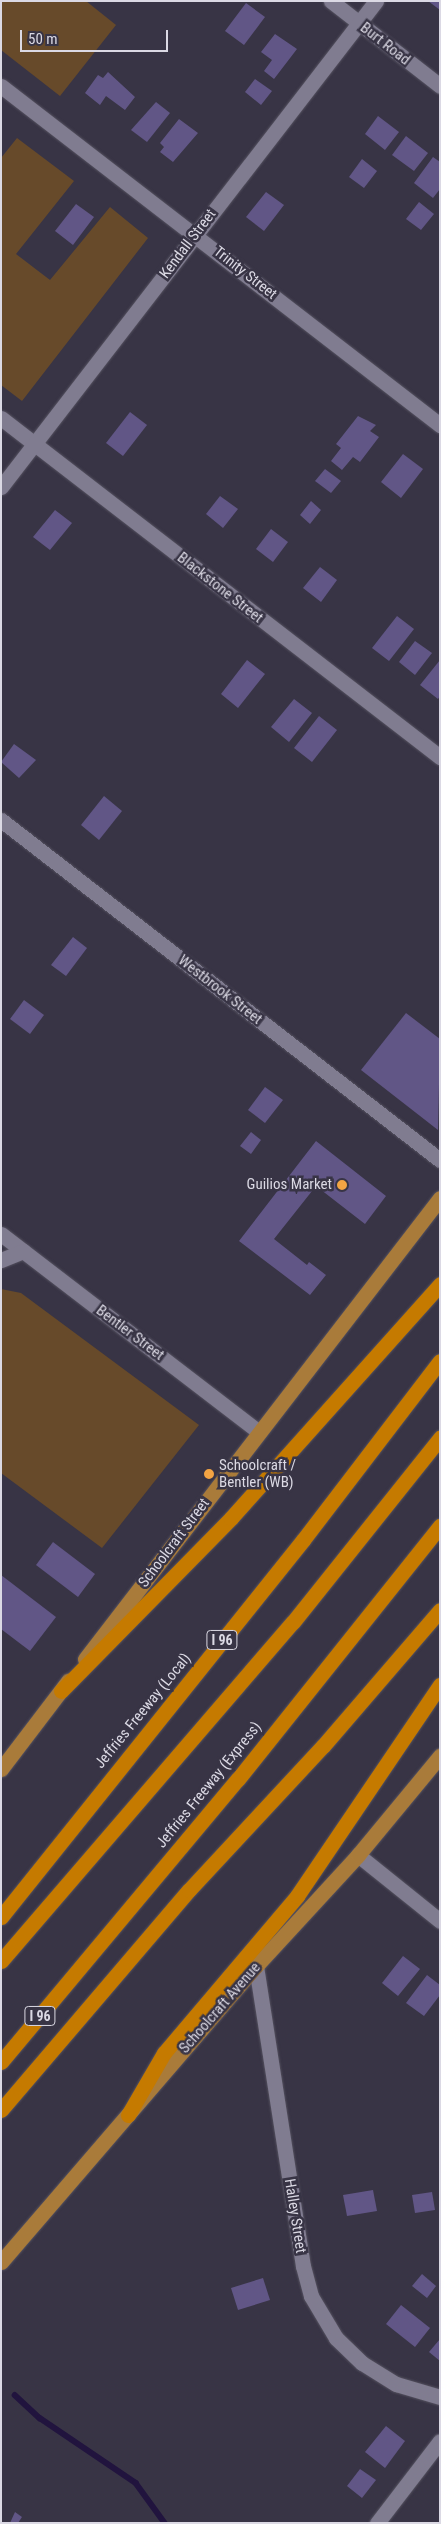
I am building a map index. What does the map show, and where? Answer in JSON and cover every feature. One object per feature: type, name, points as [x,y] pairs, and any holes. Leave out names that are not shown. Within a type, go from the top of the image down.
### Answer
[{"type":"highway","points":[[61,1691],[231,1518],[440,1284]]},
{"type":"highway","name":"Jeffries Freeway (Local)","points":[[1,1918],[303,1540],[440,1361]]},
{"type":"highway","name":"I 96","points":[[1,1961],[293,1622],[440,1438]]},
{"type":"highway","name":"Jeffries Freeway (Express)","points":[[1,2062],[238,1779],[440,1526]]},
{"type":"highway","name":"I 96","points":[[1,2110],[189,1890],[323,1746],[440,1610]]},
{"type":"highway","points":[[128,2115],[164,2053],[297,1896],[440,1685]]},
{"type":"main road","name":"Schoolcraft Street","points":[[1,1769],[440,1198]]},
{"type":"main road","name":"Schoolcraft Avenue","points":[[1,2262],[256,1966],[358,1855],[440,1756]]},
{"type":"street","name":"Burt Road","points":[[331,1],[440,86]]},
{"type":"street","name":"Kendall Street","points":[[1,487],[376,1]]},
{"type":"street","name":"Trinity Street","points":[[1,86],[440,425]]},
{"type":"street","name":"Blackstone Street","points":[[1,418],[440,757]]},
{"type":"street","name":"Westbrook Street","points":[[1,820],[440,1160]]},
{"type":"street","name":"Bentler Street","points":[[1,1234],[259,1432]]},
{"type":"street","points":[[1,1260],[23,1251]]},
{"type":"street","points":[[358,1855],[440,1921]]},
{"type":"street","name":"Halley Street","points":[[256,1966],[301,2257],[311,2296],[336,2338],[362,2363],[396,2384],[440,2397]]},
{"type":"street","points":[[377,2523],[440,2441]]},
{"type":"shaded area","points":[[1,1],[86,1],[116,25],[60,96],[1,50]]},
{"type":"shaded area","points":[[17,138],[74,181],[16,254],[50,280],[110,207],[148,238],[22,401],[1,385],[1,158]]},
{"type":"shaded area","points":[[1,1289],[21,1293],[199,1425],[102,1548],[1,1473]]},
{"type":"building","points":[[428,1],[440,1],[440,10]]},
{"type":"building","points":[[246,3],[265,17],[244,45],[225,31]]},
{"type":"building","points":[[275,34],[297,49],[274,79],[264,71],[272,60],[261,52]]},
{"type":"building","points":[[108,72],[135,97],[125,110],[106,96],[100,105],[85,93],[98,75],[103,78]]},
{"type":"building","points":[[255,79],[272,91],[261,105],[245,92]]},
{"type":"building","points":[[156,102],[170,113],[147,142],[131,130]]},
{"type":"building","points":[[378,116],[399,132],[385,150],[365,134]]},
{"type":"building","points":[[179,119],[198,133],[173,162],[160,152],[164,147],[160,143]]},
{"type":"building","points":[[406,136],[428,153],[414,171],[392,155]]},
{"type":"building","points":[[433,157],[440,162],[440,189],[433,198],[414,183]]},
{"type":"building","points":[[362,159],[377,171],[364,188],[349,177]]},
{"type":"building","points":[[266,192],[284,205],[264,231],[246,217]]},
{"type":"building","points":[[419,202],[434,214],[421,230],[406,219]]},
{"type":"building","points":[[76,204],[94,217],[73,245],[55,231]]},
{"type":"building","points":[[130,412],[147,425],[123,456],[106,443]]},
{"type":"building","points":[[358,416],[376,425],[370,431],[379,437],[360,462],[353,457],[342,470],[331,461],[341,448],[336,444]]},
{"type":"building","points":[[403,454],[423,469],[401,498],[381,482]]},
{"type":"building","points":[[325,469],[341,481],[331,493],[315,481]]},
{"type":"building","points":[[220,496],[238,509],[223,528],[206,514]]},
{"type":"building","points":[[311,501],[321,510],[310,524],[300,515]]},
{"type":"building","points":[[55,510],[72,523],[50,550],[33,537]]},
{"type":"building","points":[[271,529],[288,542],[273,562],[256,549]]},
{"type":"building","points":[[320,567],[337,580],[321,602],[303,588]]},
{"type":"building","points":[[397,616],[414,629],[389,661],[372,648]]},
{"type":"building","points":[[415,641],[432,653],[415,675],[399,662]]},
{"type":"building","points":[[247,660],[265,674],[238,708],[221,694]]},
{"type":"building","points":[[440,660],[440,696],[438,699],[420,685]]},
{"type":"building","points":[[294,699],[312,713],[289,742],[271,727]]},
{"type":"building","points":[[319,716],[337,730],[312,762],[294,748]]},
{"type":"building","points":[[14,744],[36,760],[19,778],[1,762]]},
{"type":"building","points":[[104,796],[122,811],[99,840],[81,825]]},
{"type":"building","points":[[73,937],[87,948],[66,976],[51,965]]},
{"type":"building","points":[[24,1000],[44,1015],[30,1034],[10,1019]]},
{"type":"building","points":[[406,1013],[440,1039],[438,1130],[361,1070]]},
{"type":"building","points":[[265,1087],[283,1100],[265,1123],[248,1110]]},
{"type":"building","points":[[251,1132],[261,1140],[251,1154],[240,1146]]},
{"type":"building","points":[[316,1141],[386,1196],[365,1224],[316,1186],[274,1239],[307,1265],[309,1262],[326,1275],[310,1295],[239,1241]]},
{"type":"building","points":[[53,1542],[95,1574],[78,1597],[36,1565]]},
{"type":"building","points":[[1,1575],[56,1617],[30,1651],[1,1629]]},
{"type":"building","points":[[403,1956],[420,1969],[398,1996],[382,1983]]},
{"type":"building","points":[[427,1975],[440,1985],[440,1995],[424,2016],[406,2003]]},
{"type":"building","points":[[373,2190],[377,2211],[347,2216],[343,2195]]},
{"type":"building","points":[[432,2192],[435,2210],[415,2213],[412,2195]]},
{"type":"building","points":[[422,2274],[436,2286],[427,2298],[412,2286]]},
{"type":"building","points":[[263,2278],[270,2300],[238,2310],[231,2288]]},
{"type":"building","points":[[401,2305],[430,2328],[415,2347],[386,2324]]},
{"type":"building","points":[[440,2339],[440,2361],[429,2352]]},
{"type":"building","points":[[386,2426],[405,2441],[385,2468],[365,2452]]},
{"type":"building","points":[[360,2469],[376,2480],[362,2498],[347,2486]]},
{"type":"building","points":[[15,2512],[22,2517],[18,2523],[10,2523]]},
{"type":"waterway","points":[[15,2395],[40,2418],[136,2483],[165,2523]]},
{"type":"place","name":"Guilios Market","points":[[342,1185]]},
{"type":"place","name":"Schoolcraft / Bentler (WB)","points":[[209,1474]]}]
